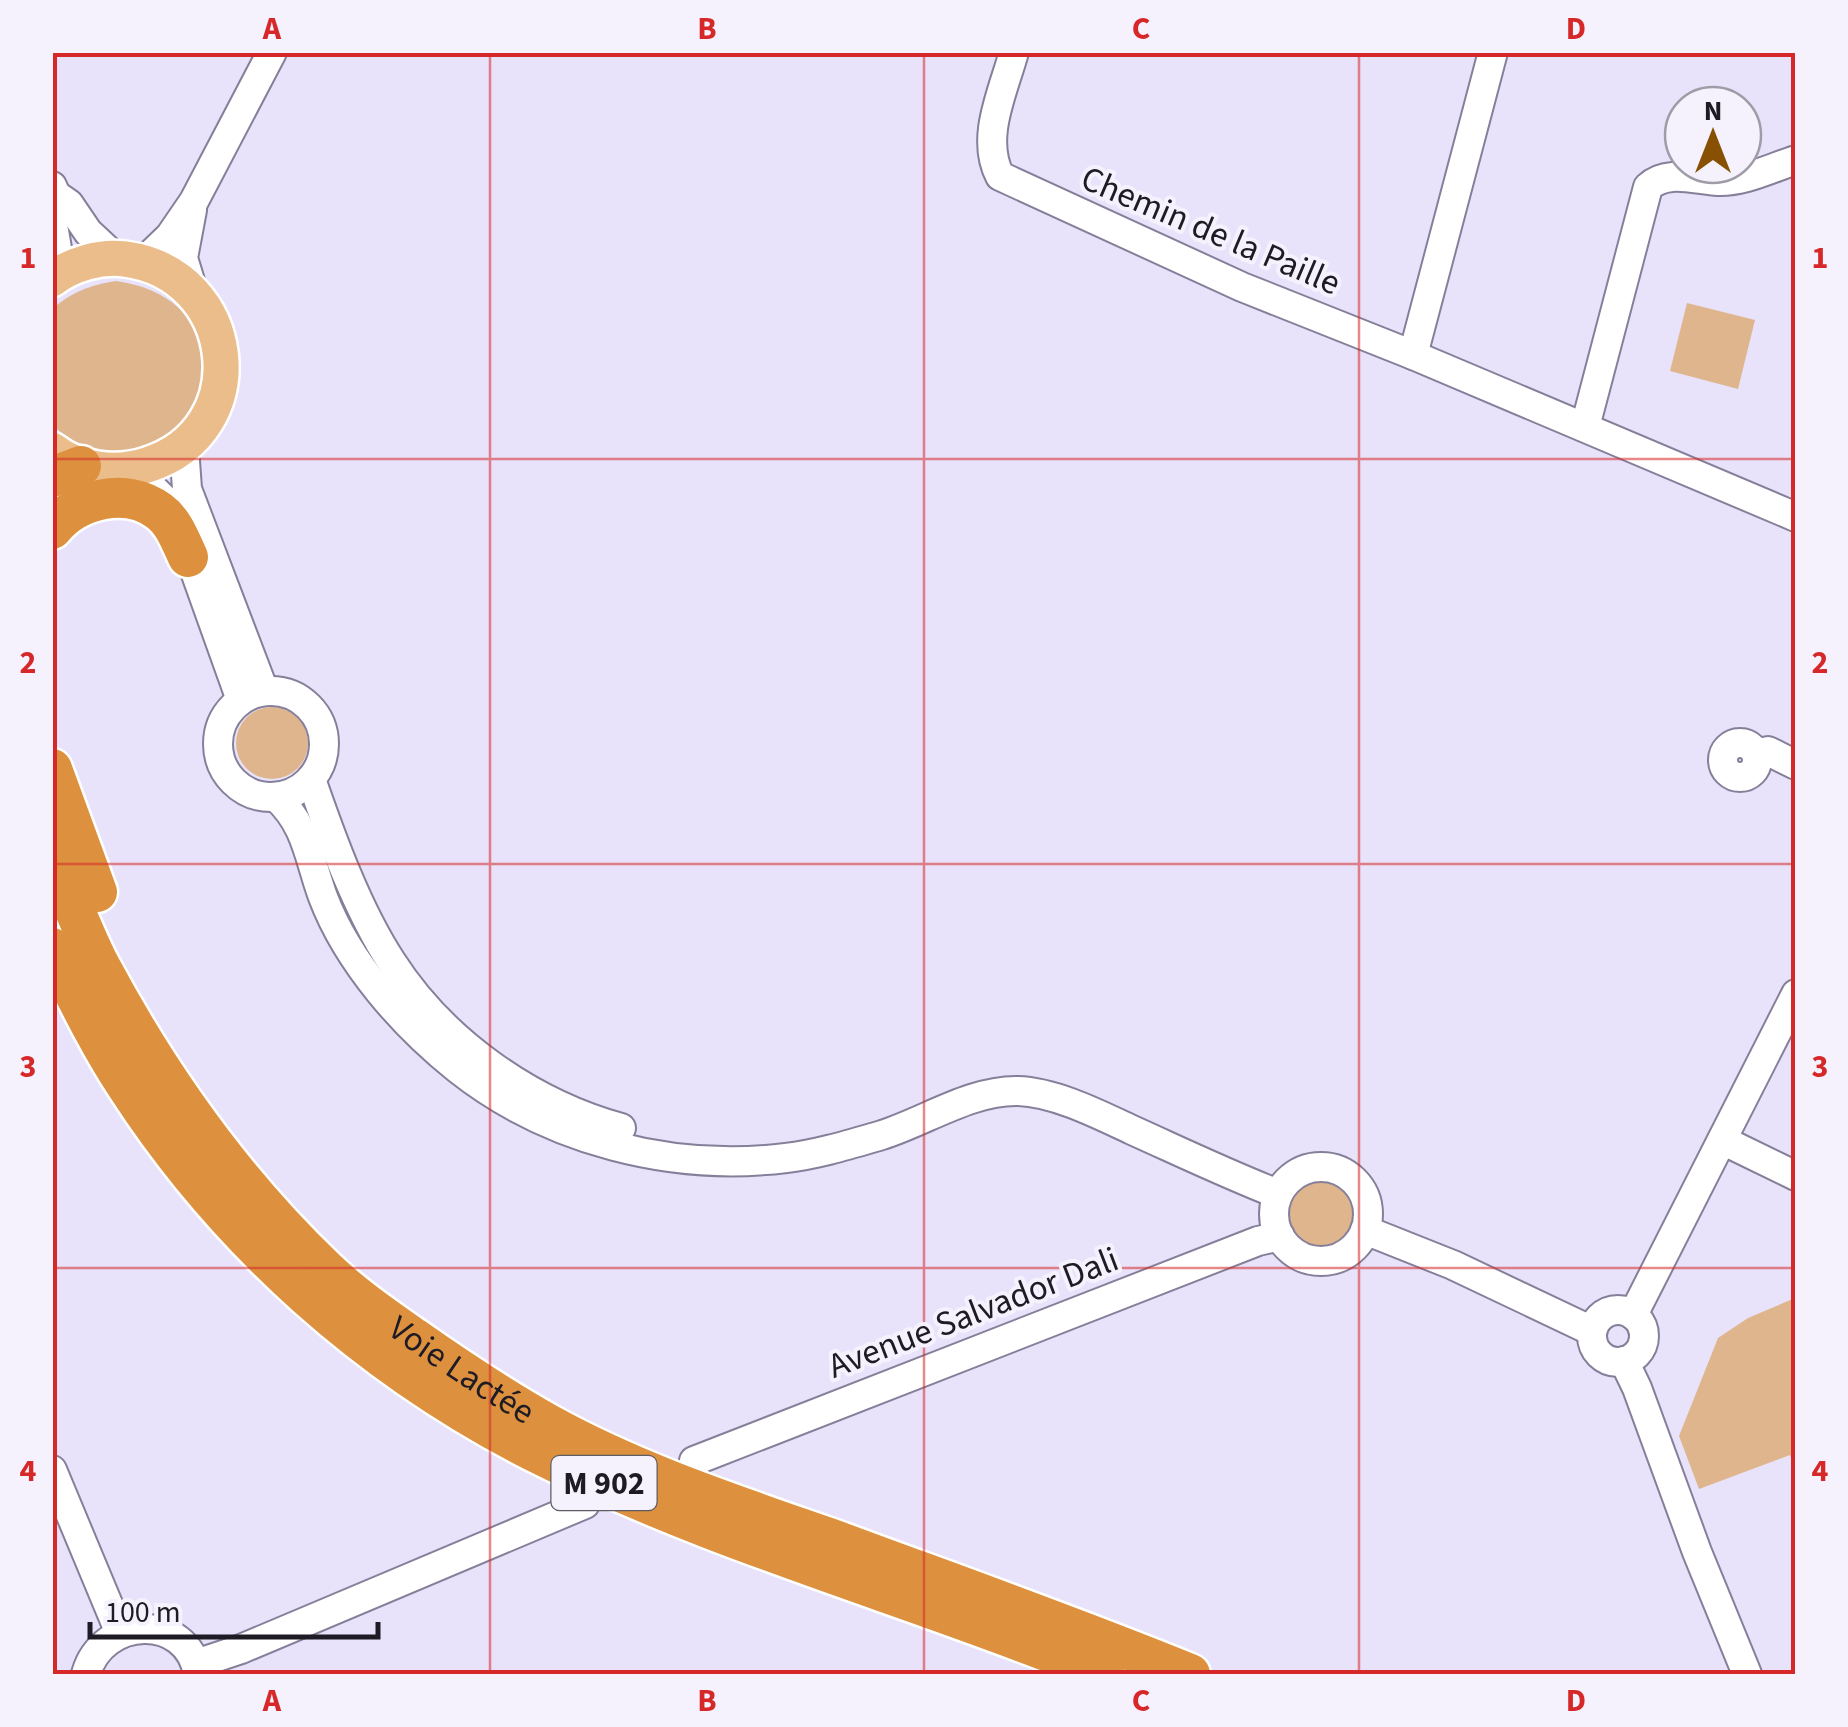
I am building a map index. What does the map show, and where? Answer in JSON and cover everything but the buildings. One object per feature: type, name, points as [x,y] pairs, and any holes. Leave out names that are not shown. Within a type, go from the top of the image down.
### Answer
[{"type":"highway","points":[[52,530],[67,514],[96,500],[137,501],[167,518],[188,556]]},
{"type":"highway","points":[[52,769],[110,923],[187,1068],[226,1128],[275,1190],[326,1247],[374,1291],[373,1309]]},
{"type":"highway","name":"Voie Lactée","points":[[52,855],[98,962],[144,1044],[194,1120],[289,1233],[373,1309],[456,1368],[550,1425],[646,1469],[1190,1674]]},
{"type":"highway","name":"Voie Lactée","points":[[52,948],[108,1055],[180,1162],[252,1245],[325,1313],[410,1378],[534,1451],[634,1497],[1105,1674]]},
{"type":"main road","points":[[57,276],[88,262],[130,260],[169,272],[193,291],[213,320],[222,354],[220,388],[207,420],[184,446],[161,461],[134,470],[108,471],[62,464]]},
{"type":"street","points":[[57,276],[53,200],[66,199],[88,232],[130,260],[170,236],[194,201],[272,52]]},
{"type":"street","name":"Chemin de la Paille","points":[[1014,52],[992,134],[990,158],[1000,176],[1242,287],[1796,517]]},
{"type":"street","points":[[1413,355],[1493,52]]},
{"type":"street","points":[[1585,427],[1648,187],[1660,178],[1741,178],[1796,160]]},
{"type":"street","points":[[193,291],[183,258],[194,201]]},
{"type":"street","points":[[184,446],[188,489],[253,696]]},
{"type":"street","points":[[134,470],[172,507],[188,556],[253,696]]},
{"type":"street","points":[[253,696],[298,698],[315,714],[324,747],[311,779],[301,788],[276,797],[248,792],[236,784],[221,762],[218,748],[223,721],[253,696]]},
{"type":"street","points":[[1756,754],[1768,751],[1796,765]]},
{"type":"street","points":[[311,779],[337,852],[390,960],[425,1004],[464,1044],[508,1077],[577,1112]]},
{"type":"street","points":[[276,797],[299,821],[324,897],[372,980],[426,1041],[521,1114],[622,1148],[661,1156],[728,1161],[786,1158],[838,1148],[994,1094],[1031,1092],[1083,1107],[1278,1194]]},
{"type":"street","points":[[1634,1315],[1796,994]]},
{"type":"street","points":[[426,1041],[433,1038],[464,1044]]},
{"type":"street","points":[[521,1114],[528,1101],[672,1142],[750,1146],[793,1144],[845,1133],[973,1086],[1011,1079],[1048,1086],[1083,1107]]},
{"type":"street","points":[[1722,1140],[1796,1176]]},
{"type":"street","points":[[1319,1167],[1344,1172],[1365,1197],[1365,1230],[1349,1252],[1324,1260],[1298,1255],[1280,1236],[1274,1208],[1278,1194],[1285,1183],[1306,1169],[1319,1167]]},
{"type":"street","points":[[1365,1230],[1453,1265],[1592,1330]]},
{"type":"street","name":"Avenue Salvador Dali","points":[[694,1461],[1258,1240],[1280,1236]]},
{"type":"street","points":[[1621,1310],[1634,1315],[1642,1326],[1644,1340],[1636,1355],[1624,1362],[1610,1361],[1598,1354],[1592,1330],[1605,1313],[1621,1310]]},
{"type":"street","points":[[1624,1362],[1747,1674]]},
{"type":"street","points":[[52,1470],[120,1632]]},
{"type":"street","points":[[86,1674],[97,1650],[120,1632],[142,1628],[164,1632],[183,1646],[197,1670],[585,1504]]},
{"type":"shaded area","points":[[116,281],[166,298],[194,329],[202,365],[194,402],[172,433],[139,451],[98,451],[53,426],[52,309],[82,290]]},
{"type":"shaded area","points":[[1687,303],[1755,320],[1738,389],[1670,371]]},
{"type":"shaded area","points":[[272,707],[286,709],[298,717],[306,729],[306,757],[298,769],[286,777],[272,779],[258,777],[246,769],[238,757],[236,743],[238,729],[246,717],[258,709]]},
{"type":"shaded area","points":[[1322,1181],[1346,1191],[1356,1215],[1346,1239],[1322,1249],[1298,1239],[1288,1215],[1298,1191]]},
{"type":"shaded area","points":[[1795,1298],[1795,1469],[1790,1455],[1699,1489],[1679,1436],[1718,1338],[1748,1318]]}]
